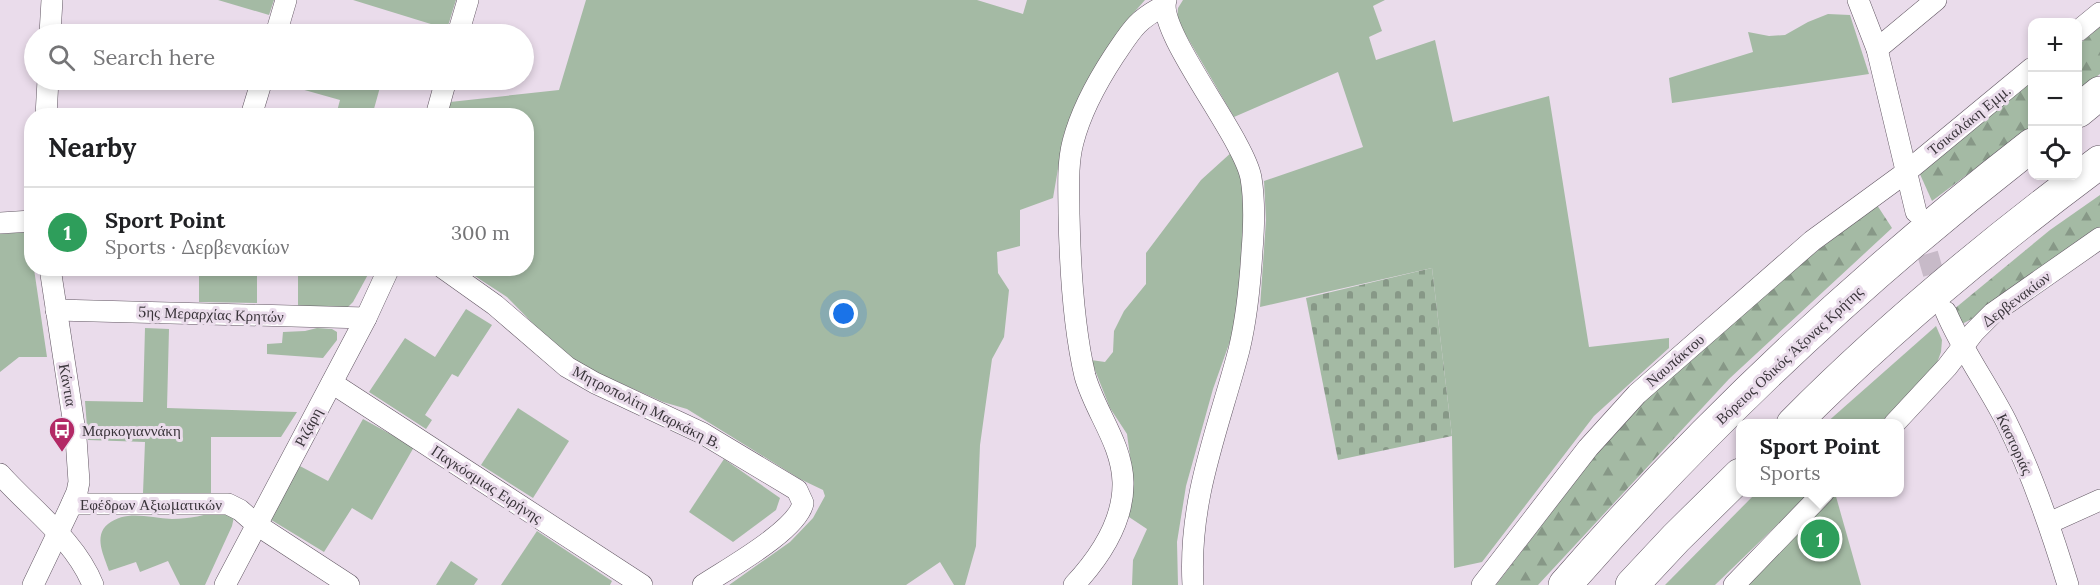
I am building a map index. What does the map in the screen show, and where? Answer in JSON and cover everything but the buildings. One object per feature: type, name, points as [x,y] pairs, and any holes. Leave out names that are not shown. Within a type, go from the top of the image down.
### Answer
[{"type":"highway","points":[[2082,108],[2100,93]]},
{"type":"highway","name":"Βόρειος Οδικός Άξονας Κρήτης","points":[[1565,585],[1656,485],[1754,385],[1827,316],[1915,240],[2028,148]]},
{"type":"highway","points":[[1796,419],[1896,325],[1957,273],[2032,212],[2100,162]]},
{"type":"highway","points":[[1632,585],[1736,479]]},
{"type":"street","points":[[51,24],[52,0]]},
{"type":"street","points":[[279,24],[286,0]]},
{"type":"street","points":[[461,24],[468,0]]},
{"type":"street","points":[[1858,0],[1877,49],[1916,212]]},
{"type":"street","points":[[1877,49],[1936,0]]},
{"type":"street","points":[[1074,585],[1103,548],[1115,525],[1122,503],[1123,484],[1118,451],[1093,400],[1085,375],[1081,351],[1070,239],[1069,171],[1073,143],[1098,82],[1117,51],[1136,24],[1165,3],[1170,25],[1248,165],[1253,193],[1254,226],[1248,306],[1239,351],[1205,465],[1200,490],[1193,545],[1193,585]]},
{"type":"street","points":[[2082,28],[2100,12]]},
{"type":"street","name":"Τσικαλάκη Εμμ.","points":[[1905,172],[2028,71]]},
{"type":"street","points":[[46,108],[47,90]]},
{"type":"street","points":[[253,108],[259,90]]},
{"type":"street","points":[[438,108],[443,90]]},
{"type":"street","name":"Ναυπάκτου","points":[[1482,585],[1588,448],[1637,394],[1812,241],[1905,172]]},
{"type":"street","points":[[0,223],[24,222]]},
{"type":"street","name":"Δερβενακίων","points":[[1898,419],[1947,368],[1962,347],[1993,313],[2100,238]]},
{"type":"street","name":"Κάντια","points":[[33,585],[72,504],[79,482],[78,458],[51,276]]},
{"type":"street","name":"Ριζάρη","points":[[225,585],[366,318],[385,276]]},
{"type":"street","name":"Μητροπολίτη Μαρκάκη Β.","points":[[454,276],[495,305],[567,367],[595,384],[702,433],[781,479],[801,494],[803,501],[801,510],[786,528],[759,549],[703,585]]},
{"type":"street","name":"5ης Μεραρχίας Κρητών","points":[[56,310],[366,318]]},
{"type":"street","name":"Καστοριάς","points":[[1946,312],[1962,347],[1996,402],[2013,437],[2049,523],[2068,585]]},
{"type":"street","name":"Παγκόσμιας Ειρήνης","points":[[332,383],[642,585]]},
{"type":"street","points":[[0,474],[79,557],[93,585]]},
{"type":"street","points":[[1734,585],[1819,497]]},
{"type":"street","points":[[2049,523],[2100,500]]},
{"type":"street","name":"Εφέδρων Αξιωματικών","points":[[72,504],[228,504],[349,585]]},
{"type":"green space","points":[[218,0],[274,0],[269,15]]},
{"type":"green space","points":[[353,0],[456,0],[449,24],[431,24]]},
{"type":"green space","points":[[586,0],[977,0],[1023,14],[1027,0],[1145,0],[1103,55],[1064,134],[1053,198],[1020,210],[1020,246],[997,252],[998,273],[1009,290],[1004,337],[992,359],[980,445],[976,546],[965,585],[954,585],[940,562],[906,585],[729,585],[790,542],[813,518],[825,496],[823,490],[800,479],[687,409],[663,402],[582,366],[552,343],[507,297],[475,276],[534,276],[534,108],[449,108],[450,102],[559,90]]},
{"type":"green space","points":[[1183,0],[1385,0],[1373,6],[1382,31],[1369,37],[1376,60],[1435,40],[1453,122],[1549,96],[1589,347],[1669,338],[1669,348],[1594,416],[1482,562],[1454,568],[1452,436],[1432,268],[1260,307],[1266,220],[1264,181],[1363,147],[1338,72],[1234,117],[1177,20],[1178,8]]},
{"type":"green space","points":[[1828,14],[1850,15],[1869,74],[1672,103],[1669,78],[1753,52],[1748,32],[1769,36],[1785,35]]},
{"type":"green space","points":[[2100,27],[2100,74],[2082,88],[2082,72],[2082,42]]},
{"type":"green space","points":[[2028,84],[2028,129],[1932,201],[1919,172]]},
{"type":"green space","points":[[304,90],[379,90],[374,108],[338,108],[340,100]]},
{"type":"green space","points":[[1233,151],[1245,180],[1240,313],[1213,389],[1186,486],[1177,542],[1178,585],[1132,585],[1133,560],[1147,529],[1129,517],[1132,471],[1127,434],[1110,408],[1091,360],[1105,362],[1113,352],[1114,331],[1124,311],[1146,284],[1146,253],[1201,180]]},
{"type":"green space","points":[[2100,195],[2100,230],[1993,308],[1962,324],[1953,310],[2050,230]]},
{"type":"green space","points":[[1877,205],[1892,228],[1729,379],[1538,585],[1496,585],[1611,435],[1682,364],[1791,271]]},
{"type":"green space","points":[[24,232],[24,276],[35,276],[47,357],[19,357],[0,372],[0,234]]},
{"type":"green space","points":[[1432,268],[1452,436],[1338,460],[1306,298]]},
{"type":"green space","points":[[199,276],[257,276],[257,303],[199,302]]},
{"type":"green space","points":[[298,276],[367,276],[348,307],[298,307]]},
{"type":"green space","points":[[466,309],[492,325],[458,377],[452,374],[425,415],[432,420],[426,429],[369,392],[405,338],[435,357]]},
{"type":"green space","points":[[1936,326],[1942,340],[1941,352],[1934,371],[1884,419],[1831,419]]},
{"type":"green space","points":[[145,328],[169,329],[167,408],[297,412],[281,437],[211,437],[211,493],[143,493],[145,442],[88,440],[85,401],[143,402]]},
{"type":"green space","points":[[317,328],[332,329],[337,332],[337,340],[323,358],[267,354],[267,344],[282,343],[283,332]]},
{"type":"green space","points":[[518,408],[569,441],[533,498],[481,465]]},
{"type":"green space","points":[[363,419],[414,447],[372,520],[352,508],[324,552],[268,518],[298,465],[328,481]]},
{"type":"green space","points":[[724,459],[780,498],[776,510],[733,542],[689,512]]},
{"type":"green space","points":[[1752,497],[1806,497],[1715,585],[1665,585]]},
{"type":"green space","points":[[1831,497],[1836,497],[1861,585],[1748,585]]},
{"type":"green space","points":[[222,510],[234,517],[232,526],[205,585],[180,585],[168,561],[140,572],[136,562],[109,571],[100,540],[104,529],[115,519],[131,516],[185,518]]},
{"type":"green space","points":[[537,531],[612,581],[610,585],[501,585]]},
{"type":"green space","points":[[451,561],[478,579],[474,585],[436,585]]},
{"type":"tunnel","points":[[1919,224],[1941,300]]},
{"type":"place","name":"Μαρκογιαννάκη","points":[[62,453]]},
{"type":"place","name":"Sport Point","points":[[1820,539]]}]
